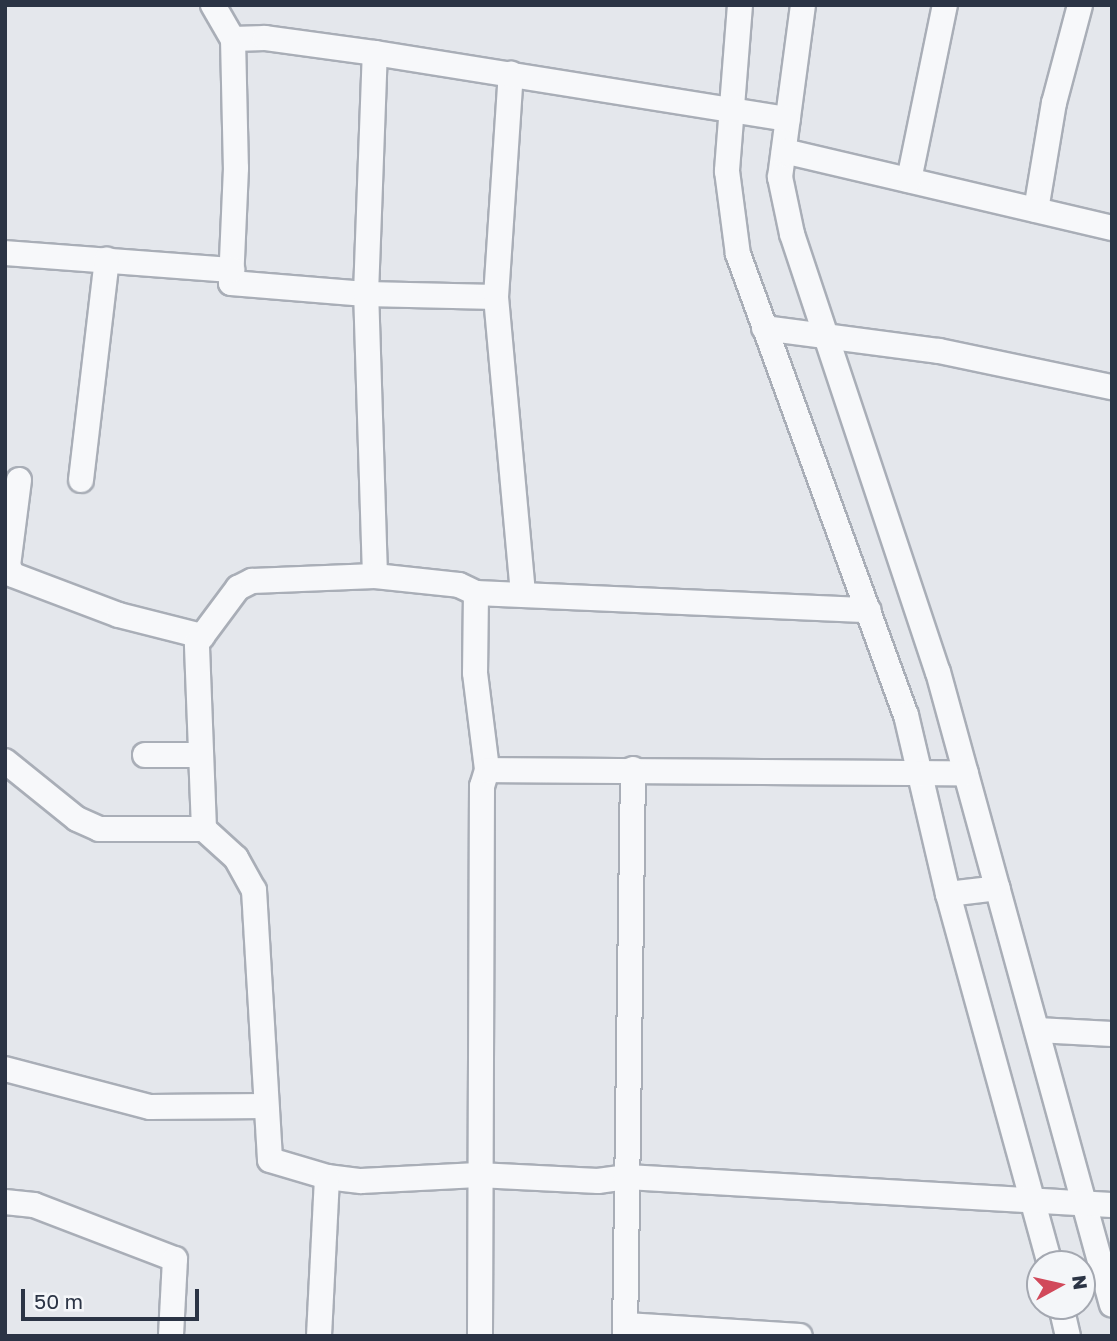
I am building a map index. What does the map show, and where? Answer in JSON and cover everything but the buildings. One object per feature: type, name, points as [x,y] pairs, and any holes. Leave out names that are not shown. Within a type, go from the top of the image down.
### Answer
[{"type":"street","points":[[214,5],[233,39],[236,168],[231,283],[366,294],[496,297]]},
{"type":"street","points":[[740,5],[727,171],[738,254],[906,715],[948,894],[1046,1250]]},
{"type":"street","points":[[803,5],[780,177],[792,234],[938,673],[1112,1305]]},
{"type":"street","points":[[909,180],[945,5]]},
{"type":"street","points":[[1036,210],[1054,103],[1080,5]]},
{"type":"street","points":[[233,39],[265,38],[375,53],[788,119]]},
{"type":"street","points":[[375,53],[366,294],[375,576]]},
{"type":"street","points":[[511,74],[496,297],[523,595]]},
{"type":"street","points":[[784,151],[1112,228]]},
{"type":"street","points":[[5,253],[232,270]]},
{"type":"street","points":[[82,480],[107,260]]},
{"type":"street","points":[[764,328],[939,351],[1112,387]]},
{"type":"street","points":[[19,480],[8,566],[13,575],[119,615],[202,636]]},
{"type":"street","points":[[204,829],[197,643],[238,588],[252,580],[375,576],[459,586],[476,593],[869,610]]},
{"type":"street","points":[[476,593],[475,673],[487,770],[482,786],[478,1175],[480,1336]]},
{"type":"street","points":[[145,755],[201,755]]},
{"type":"street","points":[[5,761],[77,819],[99,830],[204,829],[236,858],[254,890],[270,1160],[327,1177],[361,1181],[478,1175],[598,1181],[626,1177],[1112,1205]]},
{"type":"street","points":[[633,769],[626,1330],[800,1336]]},
{"type":"street","points":[[487,770],[966,773]]},
{"type":"street","points":[[948,894],[998,888]]},
{"type":"street","points":[[1037,1030],[1112,1034]]},
{"type":"street","points":[[5,1069],[150,1107],[266,1106]]},
{"type":"street","points":[[319,1336],[327,1177]]},
{"type":"street","points":[[5,1202],[33,1205],[176,1259],[171,1336]]}]
